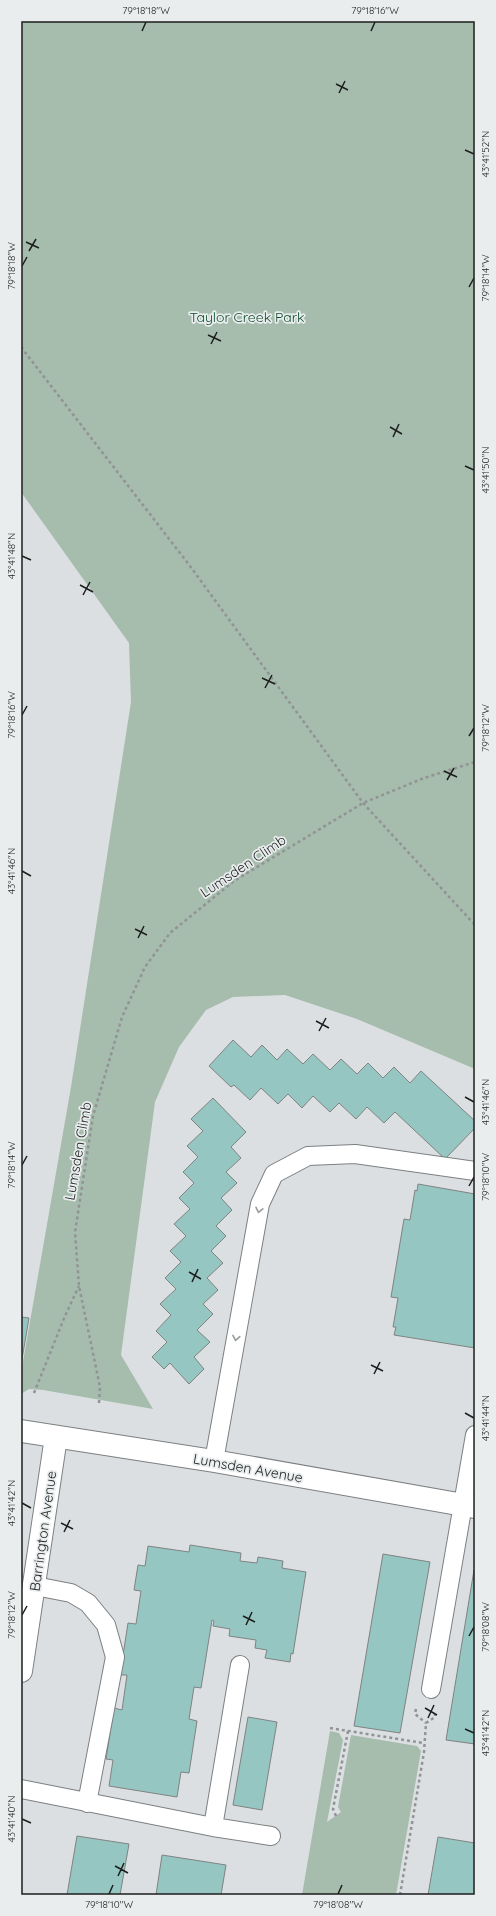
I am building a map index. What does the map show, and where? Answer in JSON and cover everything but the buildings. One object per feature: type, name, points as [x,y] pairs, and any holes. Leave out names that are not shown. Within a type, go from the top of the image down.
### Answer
[{"type":"street","name":"Lumsden Avenue","points":[[21,1431],[214,1461],[470,1506]]},
{"type":"street","name":"Barrington Avenue","points":[[21,1672],[56,1437]]},
{"type":"lane","points":[[214,1461],[260,1204],[274,1174],[308,1156],[355,1154],[475,1171]]},
{"type":"lane","points":[[431,1689],[470,1506],[475,1435]]},
{"type":"lane","points":[[35,1586],[71,1593],[88,1603],[106,1626],[115,1657],[87,1803]]},
{"type":"lane","points":[[214,1827],[240,1665]]},
{"type":"lane","points":[[21,1789],[214,1827],[271,1836]]},
{"type":"path","points":[[21,347],[190,566],[363,802],[475,925]]},
{"type":"path","name":"Lumsden Climb","points":[[99,1403],[100,1387],[79,1286],[75,1232],[92,1116],[122,1017],[145,967],[170,933],[234,881],[363,802],[424,778],[475,762]]},
{"type":"path","name":"Lumsden Climb","points":[[34,1393],[65,1316],[79,1286]]},
{"type":"path","points":[[400,1895],[424,1752],[423,1743],[426,1723]]},
{"type":"path","points":[[330,1728],[423,1743]]},
{"type":"path","points":[[336,1816],[334,1809],[348,1731]]},
{"type":"green space","name":"Taylor Creek Park","points":[[21,21],[475,21],[475,1069],[357,1019],[285,995],[233,997],[206,1010],[179,1047],[155,1102],[121,1355],[153,1409],[43,1390],[29,1389],[21,1394],[21,1373],[71,1087],[131,702],[129,643],[21,492]]},
{"type":"green space","points":[[330,1731],[339,1733],[343,1740],[327,1822],[341,1812],[338,1807],[351,1735],[417,1746],[421,1751],[396,1895],[302,1895]]}]
